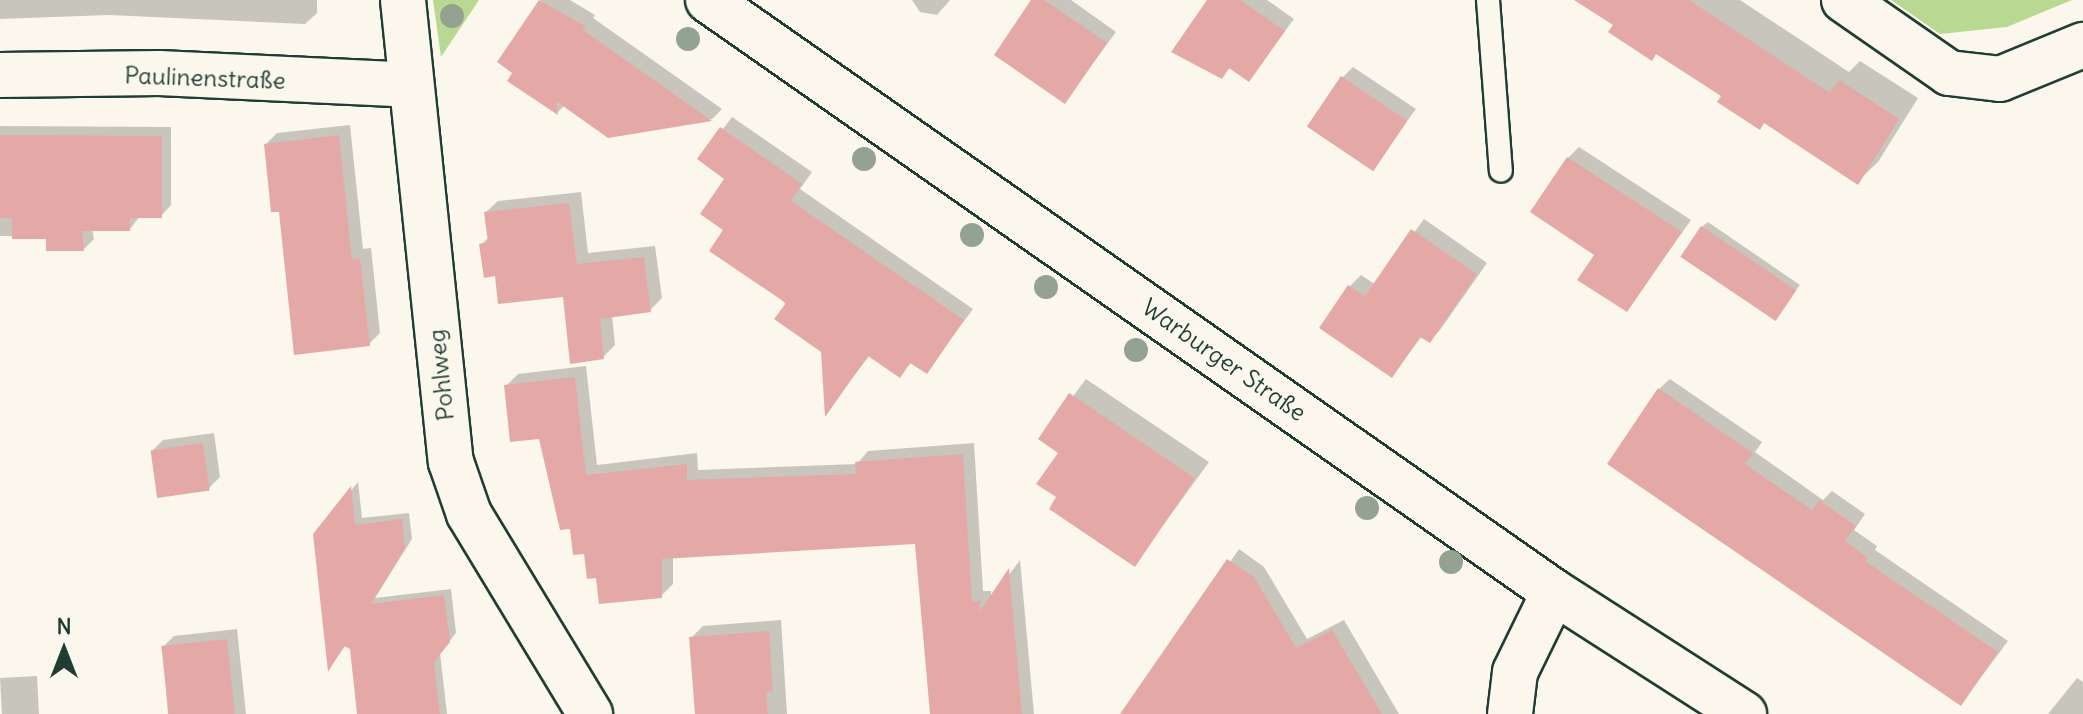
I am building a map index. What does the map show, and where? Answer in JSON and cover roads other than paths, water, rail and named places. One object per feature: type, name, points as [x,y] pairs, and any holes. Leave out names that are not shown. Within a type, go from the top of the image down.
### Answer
[{"type":"street","name":"Pohlweg","points":[[403,0],[451,462],[469,514],[590,714]]},
{"type":"street","name":"Warburger Straße","points":[[708,0],[1554,592],[1744,714]]},
{"type":"street","points":[[1844,0],[1949,73],[2000,79],[2083,45]]},
{"type":"street","name":"Paulinenstraße","points":[[0,75],[159,73],[410,85]]},
{"type":"street","points":[[1510,714],[1515,672],[1554,592]]},
{"type":"lane","points":[[1488,0],[1501,171]]}]
